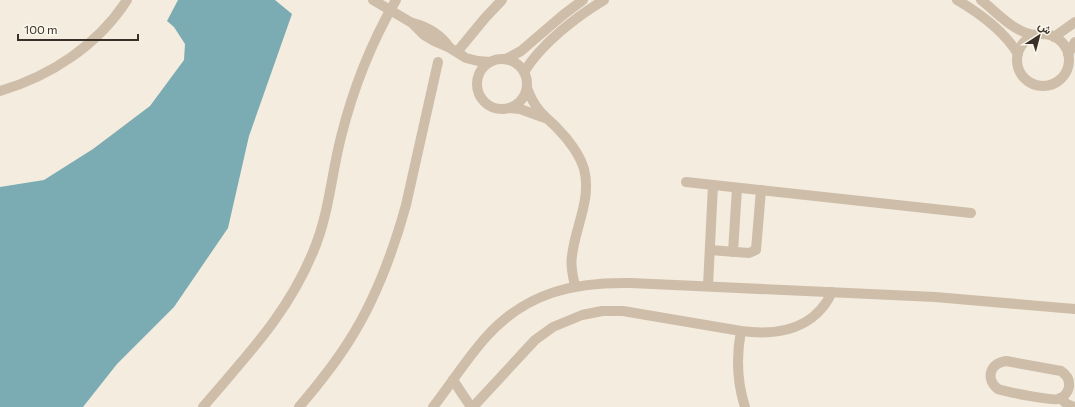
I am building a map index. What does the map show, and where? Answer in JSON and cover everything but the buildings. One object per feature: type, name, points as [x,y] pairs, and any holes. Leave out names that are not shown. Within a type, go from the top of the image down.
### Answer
[{"type":"street","points":[[0,91],[37,78],[68,59],[86,46],[117,14],[127,0]]},
{"type":"street","points":[[373,0],[412,23],[429,38],[439,44],[454,50],[466,58],[490,62]]},
{"type":"street","points":[[203,407],[267,332],[303,276],[314,251],[326,214],[341,137],[356,87],[371,48],[396,0]]},
{"type":"street","points":[[454,50],[502,0]]},
{"type":"street","points":[[506,59],[521,51],[558,18],[583,0]]},
{"type":"street","points":[[524,72],[538,53],[557,35],[604,0]]},
{"type":"street","points":[[958,0],[995,27],[1008,40],[1018,54]]},
{"type":"street","points":[[981,0],[1018,29],[1037,35],[1049,35],[1063,44],[1068,54],[1068,66],[1063,76],[1054,83],[1043,86],[1032,83],[1023,76],[1018,66],[1018,54],[1023,44],[1027,40],[1037,35]]},
{"type":"street","points":[[1054,37],[1075,22]]},
{"type":"street","points":[[1068,54],[1075,42]]},
{"type":"street","points":[[466,58],[473,68],[477,80],[478,91],[483,101],[492,108],[520,109],[547,119]]},
{"type":"street","points":[[477,80],[481,69],[490,62],[500,58],[516,63],[524,72],[527,88],[526,94],[519,103],[509,108]]},
{"type":"street","points":[[299,407],[329,371],[350,340],[367,309],[384,271],[406,205],[438,62]]},
{"type":"street","points":[[527,88],[534,104],[547,119],[558,128],[577,154],[584,168],[587,181],[586,196],[571,257],[575,286]]},
{"type":"street","points":[[686,182],[971,213]]},
{"type":"street","points":[[708,286],[712,185]]},
{"type":"street","points":[[733,252],[737,188]]},
{"type":"street","points":[[710,250],[752,253],[756,250],[761,190]]},
{"type":"street","points":[[433,407],[478,346],[505,319],[537,299],[555,291],[575,286],[602,282],[708,286],[980,300],[1075,309]]},
{"type":"street","points":[[454,380],[472,407],[535,340],[553,327],[582,315],[602,311],[623,311],[740,331],[770,333],[795,327],[810,319],[820,311],[832,292]]},
{"type":"street","points":[[740,331],[737,366],[740,390],[745,407]]},
{"type":"street","points":[[1006,361],[1061,371],[1067,377],[1069,385],[1067,393],[1060,398],[1050,399],[998,389],[992,383],[990,374],[997,363],[1006,361]]},
{"type":"street","points":[[1060,398],[1066,404],[1074,407]]},
{"type":"water","points":[[178,0],[275,0],[292,14],[249,136],[228,228],[174,307],[117,364],[83,407],[0,407],[0,187],[44,180],[93,149],[150,106],[184,60],[185,44],[174,27],[167,21]]}]
